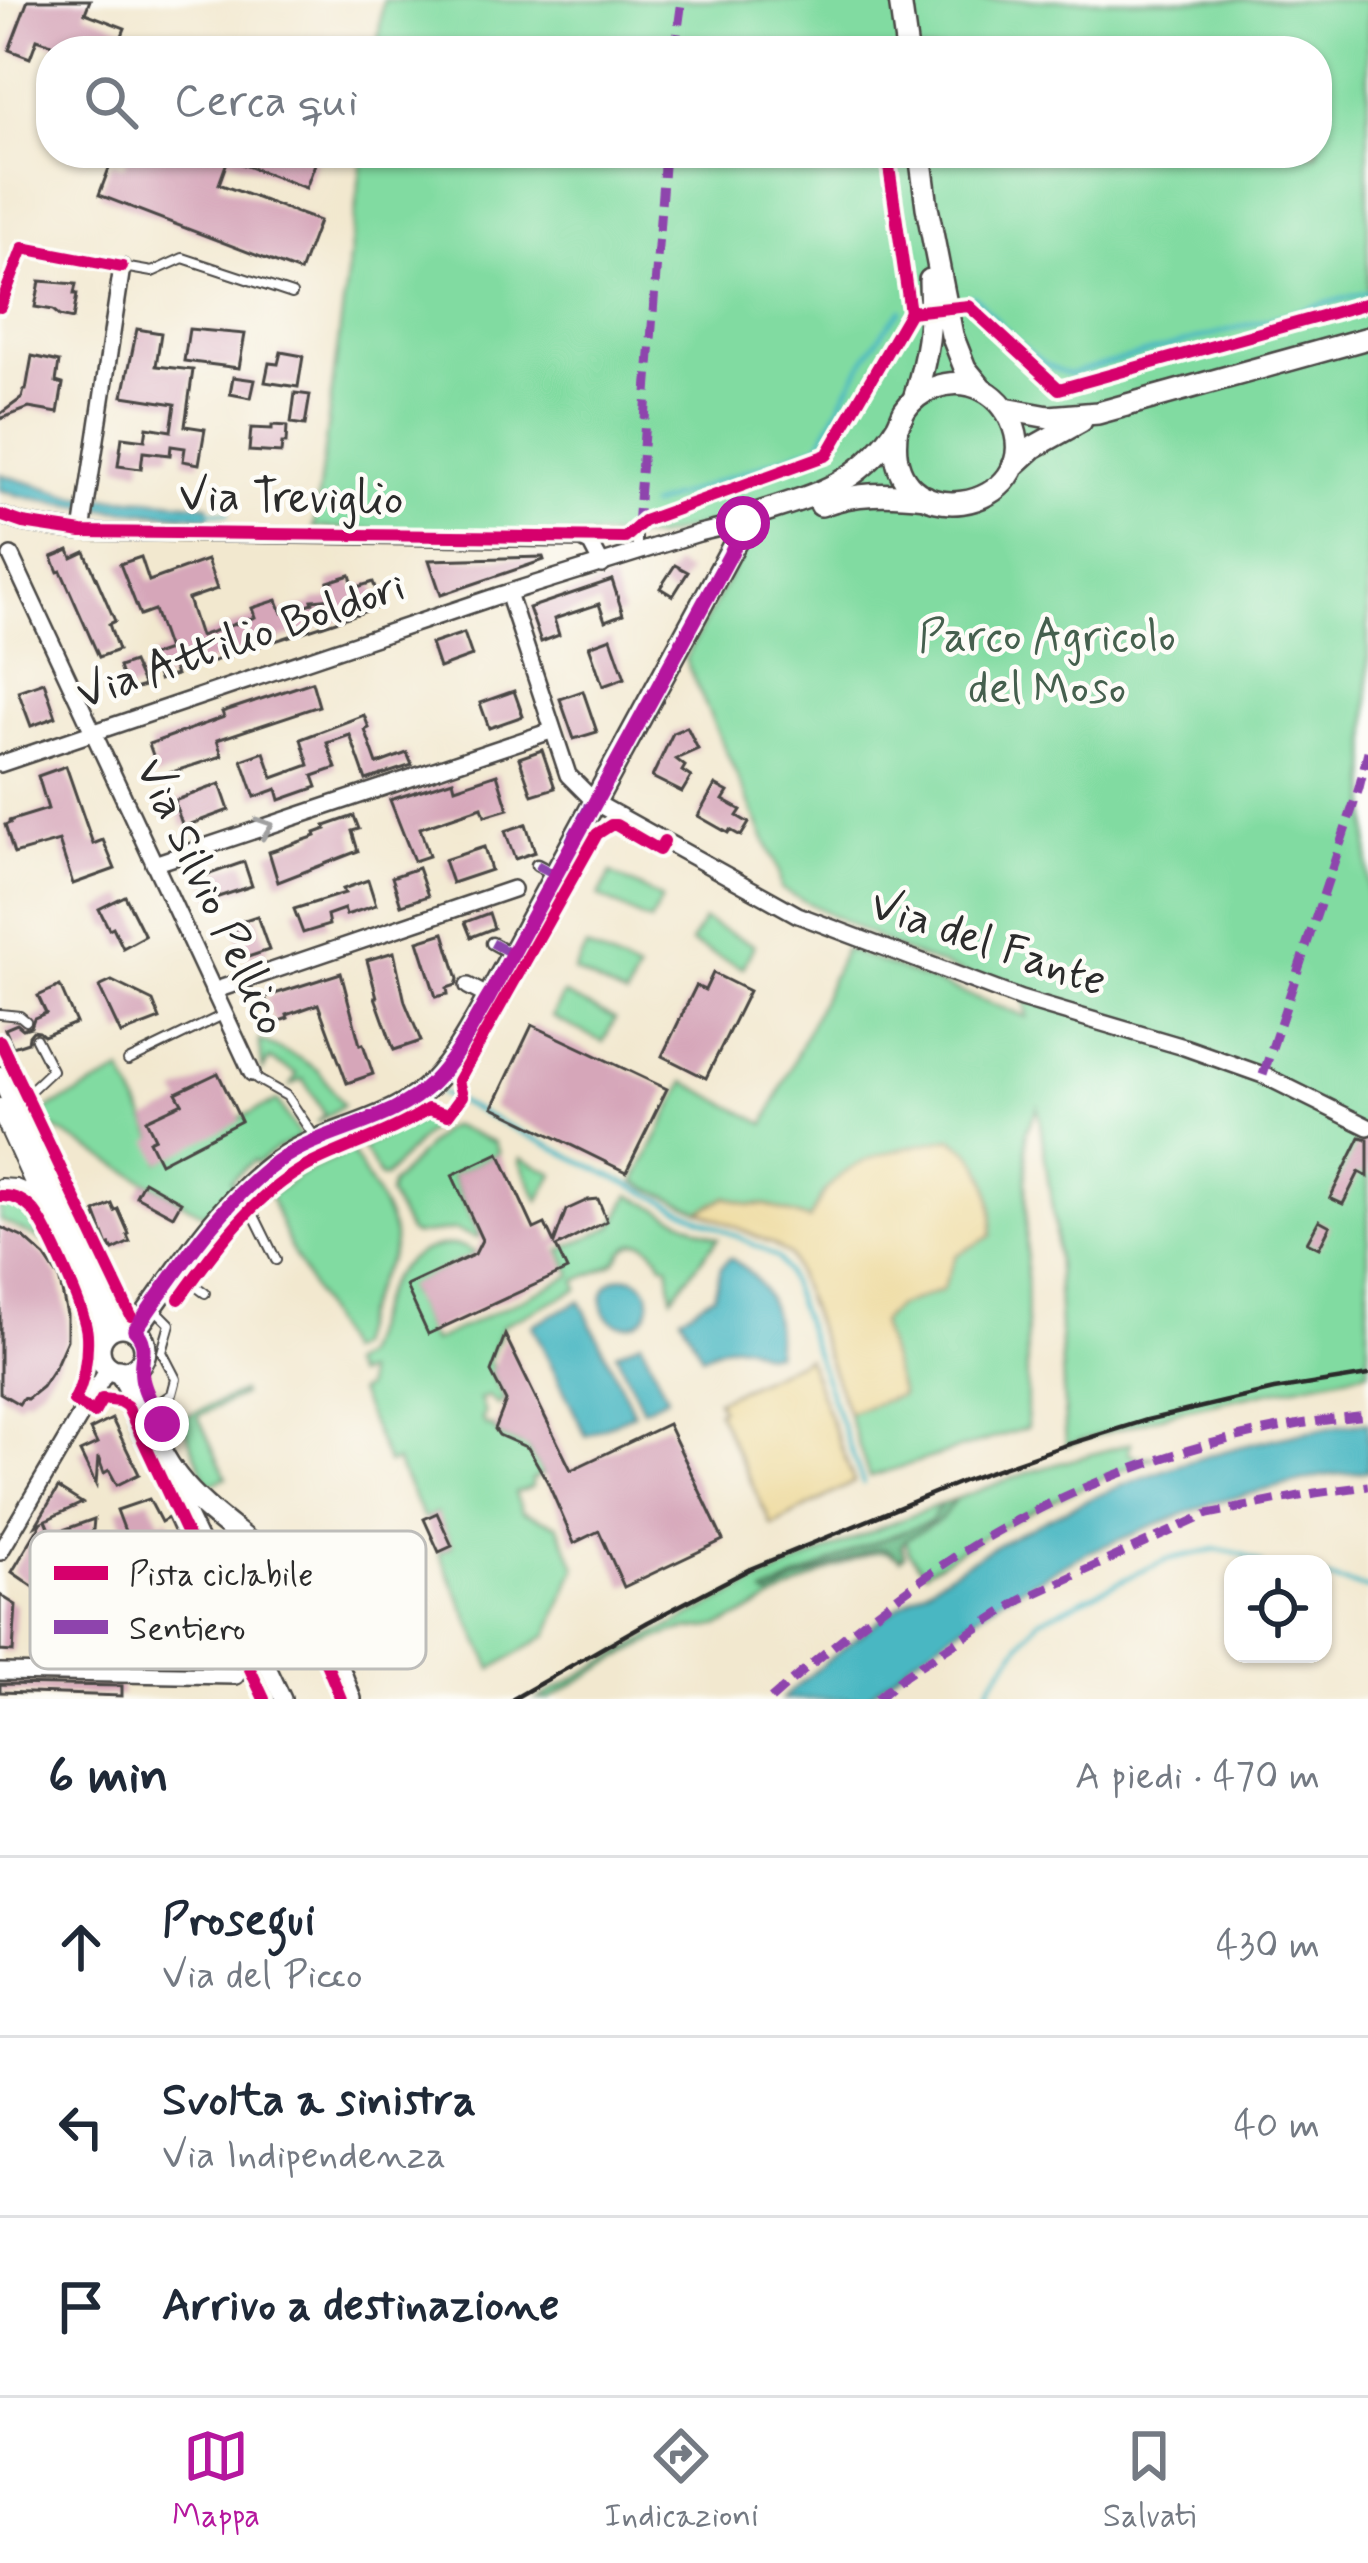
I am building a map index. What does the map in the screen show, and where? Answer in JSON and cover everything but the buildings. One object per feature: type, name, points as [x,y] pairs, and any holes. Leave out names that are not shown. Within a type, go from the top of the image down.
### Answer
[{"type":"main road","points":[[900,0],[905,36]]},
{"type":"main road","points":[[922,168],[952,334],[965,368],[1006,410],[1014,428],[1012,467]]},
{"type":"main road","points":[[914,399],[930,337],[927,207]]},
{"type":"main road","points":[[983,389],[965,384],[929,389],[904,412],[897,427],[896,459],[902,475],[926,497],[945,504],[966,504],[985,497],[1034,447],[1098,413],[1368,338]]},
{"type":"main road","points":[[1006,410],[1049,417],[1098,413]]},
{"type":"main road","name":"Via Attilio Boldori","points":[[739,532],[750,516],[848,478],[897,427]]},
{"type":"main road","name":"Via Attilio Boldori","points":[[739,532],[843,497],[876,493],[926,497]]},
{"type":"main road","points":[[236,1531],[174,1474],[133,1390],[100,1355],[100,1345],[152,1307],[242,1192],[278,1161],[398,1106],[433,1082],[489,997],[502,949],[546,870],[574,842],[739,532]]},
{"type":"main road","points":[[119,1330],[144,1341],[144,1385],[191,1493]]},
{"type":"main road","points":[[114,1369],[129,1370],[142,1361]]},
{"type":"main road","points":[[338,1669],[350,1699]]},
{"type":"street","points":[[82,532],[122,267]]},
{"type":"street","name":"Via Treviglio","points":[[0,515],[22,524],[82,532],[582,539],[591,544],[602,565]]},
{"type":"street","name":"Via Attilio Boldori","points":[[0,764],[699,533],[739,532]]},
{"type":"street","name":"Via Silvio Pellico","points":[[11,556],[255,1076]]},
{"type":"street","points":[[508,593],[568,775],[593,800]]},
{"type":"street","points":[[154,864],[551,730]]},
{"type":"street","name":"Via del Fante","points":[[593,800],[798,915],[1021,999],[1263,1075],[1368,1127]]},
{"type":"street","points":[[213,992],[512,889]]},
{"type":"street","points":[[468,986],[489,997]]},
{"type":"street","points":[[0,1076],[5,1102],[41,1196],[119,1330]]},
{"type":"street","points":[[5,1102],[119,1330]]},
{"type":"street","points":[[0,1552],[114,1369]]},
{"type":"street","points":[[174,1474],[195,1531]]},
{"type":"street","points":[[269,1669],[283,1699]]},
{"type":"street","points":[[0,1672],[236,1676]]},
{"type":"lane","points":[[122,267],[152,272],[183,258],[292,294]]},
{"type":"lane","points":[[637,527],[638,554]]},
{"type":"lane","points":[[0,1014],[26,1021]]},
{"type":"lane","points":[[128,1060],[223,1015]]},
{"type":"lane","points":[[5,1102],[52,1070],[36,1039]]},
{"type":"lane","points":[[255,1076],[287,1096],[317,1140]]},
{"type":"lane","points":[[0,1183],[16,1184],[41,1196]]},
{"type":"lane","points":[[242,1192],[275,1260]]},
{"type":"lane","points":[[178,1273],[205,1293]]},
{"type":"lane","points":[[152,1307],[170,1324],[162,1352],[176,1379],[172,1394],[154,1406]]},
{"type":"green space","name":"Parco Agricolo del Moso","points":[[383,0],[1368,0],[1368,1371],[1178,1411],[1066,1445],[1055,1229],[1038,1107],[1026,1131],[1027,1428],[869,1477],[848,1413],[901,1394],[879,1324],[896,1307],[942,1290],[956,1255],[991,1235],[824,1191],[809,1220],[727,1197],[700,1211],[635,1182],[685,1082],[765,1124],[845,949],[1027,1017],[1024,994],[907,953],[781,889],[779,871],[685,659],[766,508],[656,538],[314,528],[361,168],[1332,168],[1332,36],[379,36]]},
{"type":"green space","points":[[611,873],[662,899],[650,922],[599,896]]},
{"type":"green space","points":[[703,920],[754,945],[743,968],[691,943]]},
{"type":"green space","points":[[586,947],[638,972],[626,997],[574,971]]},
{"type":"green space","points":[[563,994],[615,1019],[603,1042],[552,1017]]},
{"type":"green space","points":[[259,1040],[319,1071],[343,1105],[316,1123],[325,1115],[303,1079],[291,1085],[297,1074],[269,1059],[263,1070]]},
{"type":"green space","points":[[122,1072],[155,1138],[160,1162],[277,1101],[300,1137],[257,1163],[254,1160],[204,1215],[43,1122],[39,1113]]},
{"type":"green space","points":[[428,1116],[430,1129],[380,1177],[362,1147]]},
{"type":"green space","points":[[452,1126],[494,1142],[499,1153],[452,1176],[479,1235],[455,1230],[415,1235],[389,1195],[391,1185],[442,1130]]},
{"type":"green space","points":[[351,1151],[383,1207],[394,1244],[369,1298],[354,1347],[345,1352],[289,1245],[270,1196],[297,1176]]},
{"type":"green space","points":[[521,1158],[554,1174],[539,1201],[520,1162]]},
{"type":"green space","points":[[630,1195],[718,1238],[672,1297],[668,1265],[637,1242],[612,1264],[576,1281],[578,1289],[503,1325],[489,1362],[505,1400],[498,1405],[489,1396],[480,1399],[482,1419],[499,1435],[522,1445],[524,1441],[543,1474],[532,1480],[532,1487],[515,1493],[522,1512],[557,1525],[576,1567],[548,1635],[492,1669],[439,1553],[452,1546],[436,1513],[424,1519],[396,1461],[388,1464],[358,1392],[365,1388],[364,1373],[354,1376],[348,1365],[360,1357],[385,1290],[415,1256],[448,1245],[476,1254],[407,1287],[432,1342],[572,1275],[561,1250],[613,1226]]},
{"type":"green space","points":[[0,1203],[22,1210],[43,1241],[0,1220]]},
{"type":"green space","points":[[241,1392],[198,1416],[226,1477],[208,1483],[180,1419]]},
{"type":"green space","points":[[1131,1443],[1128,1452],[1155,1457],[1037,1508],[925,1572],[909,1553],[906,1539],[941,1519],[955,1499]]},
{"type":"green space","points":[[955,1499],[941,1519],[906,1539],[900,1560],[887,1549],[876,1548],[798,1580],[770,1597],[765,1594],[862,1547],[930,1522],[941,1504]]},
{"type":"green space","points":[[941,1504],[930,1522],[862,1547],[766,1595],[771,1597],[798,1580],[876,1548],[887,1549],[895,1557],[881,1552],[860,1557],[726,1623],[656,1640],[549,1699],[538,1699],[735,1593]]},
{"type":"sand","points":[[952,1138],[973,1155],[988,1185],[991,1236],[956,1255],[942,1290],[896,1307],[880,1323],[901,1395],[848,1413],[790,1256],[700,1211],[726,1197],[809,1220],[826,1191],[855,1166],[886,1153]]},
{"type":"sand","points":[[807,1358],[854,1482],[772,1526],[717,1411],[721,1409],[717,1400]]},
{"type":"water","points":[[0,474],[77,497],[208,505],[209,517],[26,497],[0,490]]},
{"type":"water","points":[[730,1258],[768,1298],[775,1324],[775,1353],[739,1344],[702,1356],[681,1316],[714,1295],[721,1267]]},
{"type":"water","points":[[626,1277],[643,1284],[650,1301],[643,1318],[626,1325],[609,1318],[602,1301],[609,1284]]},
{"type":"water","points":[[580,1301],[634,1413],[586,1436],[532,1325]]},
{"type":"water","points":[[641,1341],[667,1397],[643,1409],[616,1353]]},
{"type":"water","points":[[1368,1422],[1368,1471],[1322,1476],[1209,1504],[1088,1552],[1004,1597],[912,1660],[865,1699],[782,1699],[913,1597],[1054,1516],[1206,1456]]},
{"type":"waterway","points":[[969,297],[975,297],[1042,362],[1069,374],[1368,292]]},
{"type":"waterway","points":[[650,506],[819,444],[866,357],[901,310]]},
{"type":"waterway","points":[[204,511],[228,513]]},
{"type":"waterway","points":[[440,1093],[778,1259],[863,1483]]},
{"type":"waterway","points":[[985,1699],[991,1683],[1038,1621],[1165,1560],[1216,1549],[1244,1555]]},
{"type":"waterway","points":[[1332,1579],[1368,1589]]},
{"type":"railway","points":[[513,1699],[750,1569],[963,1481],[1147,1420],[1274,1390],[1368,1375]]},
{"type":"marked path","points":[[677,36],[682,0]]},
{"type":"marked path","points":[[637,527],[664,168]]},
{"type":"marked path","points":[[1263,1075],[1368,751]]},
{"type":"marked path","points":[[574,842],[570,840],[590,797]]},
{"type":"marked path","points":[[537,865],[556,875]]},
{"type":"marked path","points":[[492,943],[512,954]]},
{"type":"marked path","points":[[771,1699],[929,1574],[1049,1504],[1205,1445],[1368,1415]]},
{"type":"marked path","points":[[877,1699],[905,1675],[1021,1600],[1208,1514],[1368,1486]]},
{"type":"cycle path","points":[[889,168],[910,312]]},
{"type":"cycle path","points":[[0,307],[23,248],[122,267]]},
{"type":"cycle path","points":[[0,515],[82,532],[625,538],[644,521],[827,455],[910,312],[969,306],[1059,389],[1368,303]]},
{"type":"cycle path","points":[[179,1299],[237,1224],[289,1177],[428,1109],[448,1115],[462,1096],[458,1081],[597,834],[616,825],[659,850],[664,841]]},
{"type":"cycle path","points":[[0,1041],[131,1316]]},
{"type":"cycle path","points":[[0,1196],[18,1199],[34,1211],[80,1308],[87,1352],[74,1401],[94,1413],[102,1399],[127,1406],[185,1531]]},
{"type":"cycle path","points":[[250,1669],[264,1699]]},
{"type":"cycle path","points":[[328,1669],[341,1699]]},
{"type":"route","points":[[162,1424],[144,1385],[144,1341],[135,1330],[203,1239],[260,1175],[297,1149],[417,1095],[447,1065],[489,997],[730,555],[736,542],[732,528],[743,523]]}]
